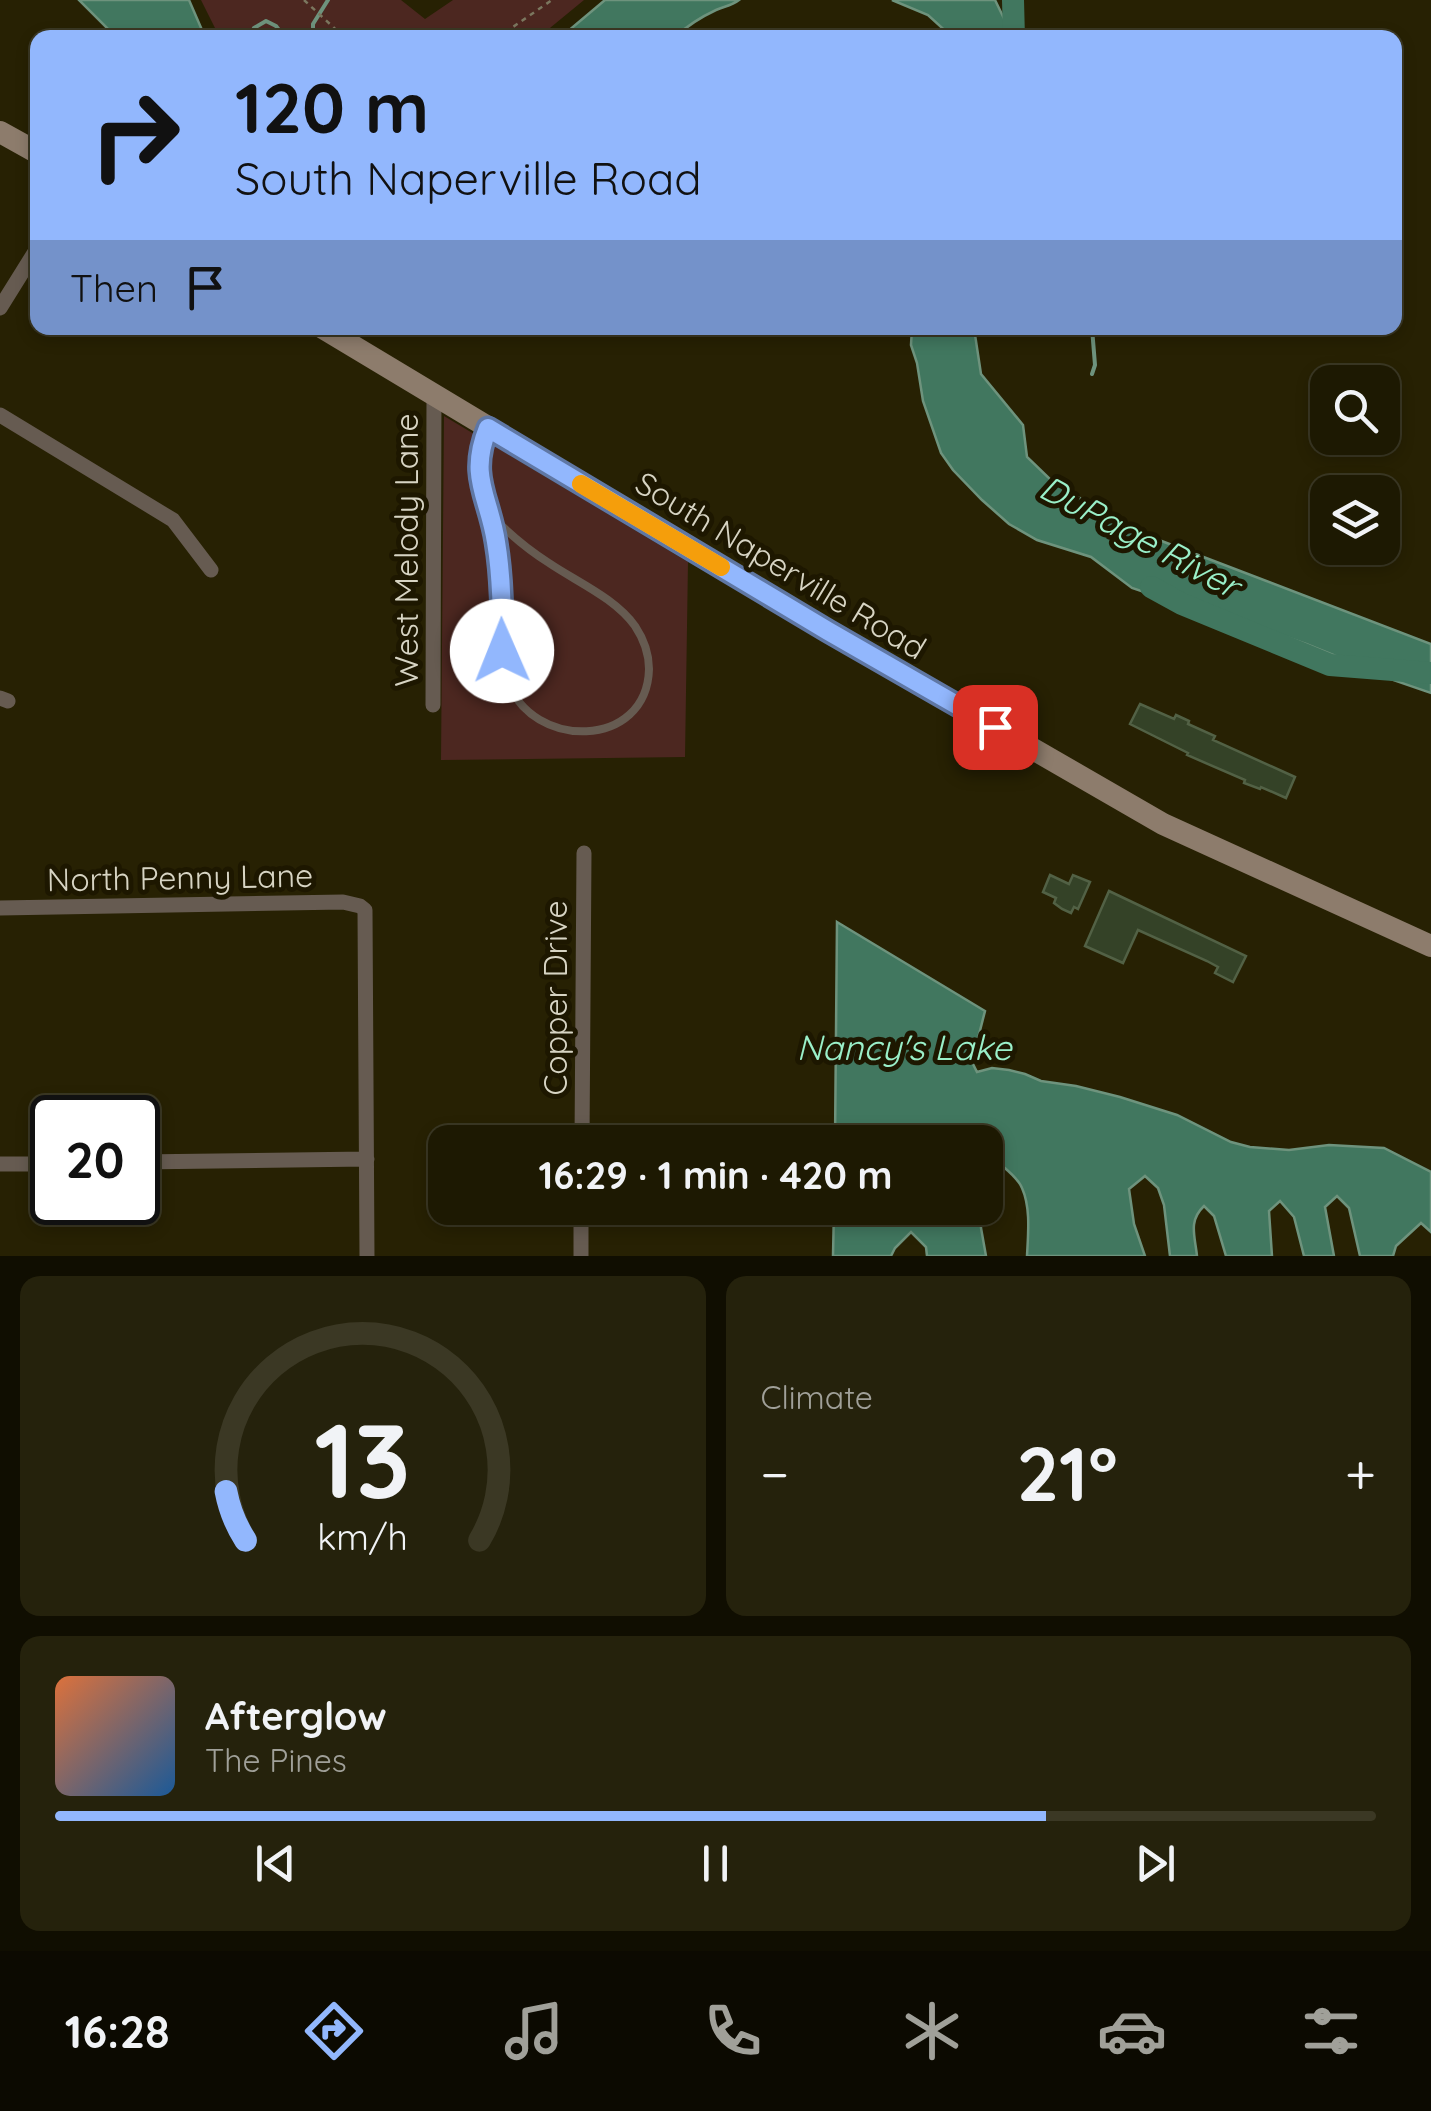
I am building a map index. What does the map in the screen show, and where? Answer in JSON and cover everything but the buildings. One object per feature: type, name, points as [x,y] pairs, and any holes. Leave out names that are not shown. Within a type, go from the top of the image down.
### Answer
[{"type":"main road","points":[[0,132],[30,149]]},
{"type":"main road","name":"South Naperville Road","points":[[334,335],[843,640],[1163,824],[1431,946]]},
{"type":"street","points":[[0,308],[30,260]]},
{"type":"street","name":"West Melody Lane","points":[[433,705],[434,396]]},
{"type":"street","points":[[0,415],[173,520],[211,570]]},
{"type":"street","name":"Copper Drive","points":[[582,1125],[584,853]]},
{"type":"street","name":"North Penny Lane","points":[[0,908],[343,902],[360,906],[366,918],[367,1159]]},
{"type":"street","points":[[160,1162],[367,1159],[367,1256]]},
{"type":"street","points":[[0,1164],[30,1164]]},
{"type":"street","points":[[581,1225],[581,1256]]},
{"type":"lane","points":[[488,428],[479,468],[500,576],[504,667],[513,694],[535,718],[558,728],[588,731],[622,721],[640,704],[648,679],[646,648],[633,624],[609,602],[530,551],[490,514]]},
{"type":"path","points":[[304,0],[338,30]]},
{"type":"path","points":[[509,30],[552,0]]},
{"type":"shaded area","points":[[201,0],[401,0],[425,19],[453,0],[584,0],[548,30],[216,30]]},
{"type":"shaded area","points":[[444,416],[688,562],[685,757],[441,760]]},
{"type":"water","points":[[79,0],[189,0],[202,30],[109,30]]},
{"type":"water","points":[[605,0],[739,0],[685,30],[569,30]]},
{"type":"water","points":[[892,0],[995,0],[1010,30],[944,30],[928,15]]},
{"type":"water","points":[[912,335],[975,335],[981,374],[1023,425],[1027,457],[1055,484],[1096,511],[1159,540],[1431,644],[1431,693],[1364,670],[1306,644],[1132,588],[1091,557],[1037,540],[1009,524],[953,470],[941,453],[923,401]]},
{"type":"water","name":"Nancy's Lake","points":[[837,922],[985,1011],[972,1062],[977,1072],[992,1068],[1009,1070],[1041,1081],[1120,1097],[1177,1115],[1231,1142],[1250,1147],[1384,1148],[1431,1172],[1431,1232],[1421,1223],[1396,1246],[1393,1256],[1360,1256],[1349,1208],[1337,1196],[1325,1207],[1334,1256],[1304,1256],[1294,1217],[1280,1201],[1269,1211],[1272,1256],[1226,1256],[1214,1216],[1204,1206],[1194,1223],[1197,1256],[1170,1256],[1164,1205],[1158,1188],[1145,1176],[1129,1189],[1134,1224],[1145,1256],[1027,1256],[1025,1196],[1003,1167],[1003,1125],[835,1125]]},
{"type":"water","points":[[834,1225],[981,1225],[986,1256],[927,1256],[926,1247],[911,1232],[891,1256],[833,1256]]},
{"type":"waterway","points":[[313,30],[328,0]]},
{"type":"waterway","name":"DuPage River","points":[[1013,0],[1014,30]]},
{"type":"waterway","points":[[253,30],[266,21],[279,30]]},
{"type":"waterway","points":[[1092,374],[1093,335]]},
{"type":"waterway","name":"DuPage River","points":[[1151,587],[1182,604],[1330,665],[1431,673]]},
{"type":"slow traffic","points":[[581,484],[721,567]]},
{"type":"route","points":[[502,651],[496,542],[479,468],[488,428],[995,727]]}]
